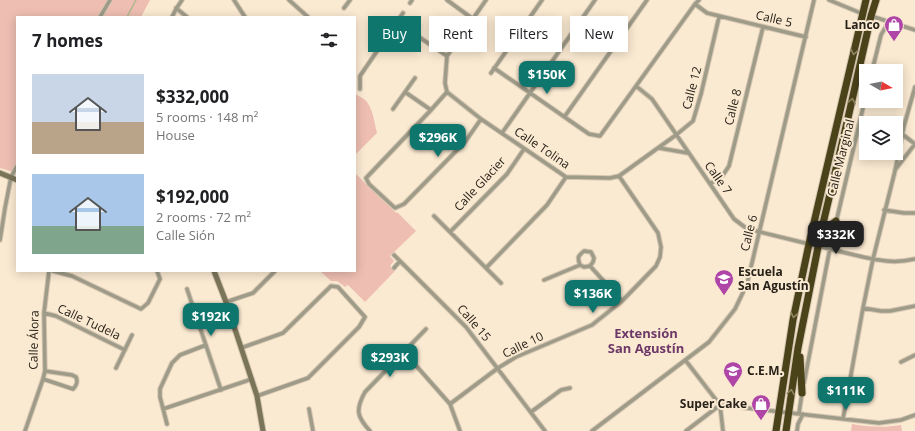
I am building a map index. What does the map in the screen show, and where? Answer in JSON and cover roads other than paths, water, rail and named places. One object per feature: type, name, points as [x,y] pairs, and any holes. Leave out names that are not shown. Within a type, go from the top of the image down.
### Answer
[{"type":"highway","points":[[776,431],[793,320],[809,244],[866,0]]},
{"type":"highway","points":[[786,431],[798,348],[818,246],[876,0]]},
{"type":"highway","points":[[821,232],[836,221]]},
{"type":"highway","points":[[798,348],[802,393]]},
{"type":"street","points":[[101,16],[110,0]]},
{"type":"street","points":[[172,16],[182,0]]},
{"type":"street","points":[[234,0],[244,16]]},
{"type":"street","points":[[289,0],[307,16]]},
{"type":"street","points":[[344,8],[350,0]]},
{"type":"street","points":[[447,0],[469,16]]},
{"type":"street","points":[[475,16],[486,0]]},
{"type":"street","points":[[491,73],[542,0]]},
{"type":"street","points":[[502,133],[595,0]]},
{"type":"street","points":[[565,116],[647,0]]},
{"type":"street","points":[[494,68],[589,134],[600,136],[699,0]]},
{"type":"street","name":"Calle 6","points":[[592,431],[709,342],[735,309],[747,284],[814,0]]},
{"type":"street","points":[[829,0],[863,14],[915,30]]},
{"type":"street","name":"Calle 5","points":[[695,4],[707,13],[720,17],[806,37]]},
{"type":"street","points":[[176,8],[186,16]]},
{"type":"street","name":"Calle 12","points":[[619,176],[676,136],[693,121],[720,17]]},
{"type":"street","points":[[874,64],[881,35],[889,21]]},
{"type":"street","name":"Calle 8","points":[[710,184],[723,175],[729,166],[763,27]]},
{"type":"street","points":[[421,38],[447,56]]},
{"type":"street","points":[[360,89],[360,76],[377,52]]},
{"type":"street","points":[[450,52],[447,56],[445,83],[447,92],[366,178],[369,184],[395,208],[404,204],[465,142],[481,119]]},
{"type":"street","points":[[393,109],[415,78]]},
{"type":"street","name":"Calle 7","points":[[636,86],[652,99],[734,219],[746,228],[809,244]]},
{"type":"street","points":[[903,130],[915,87]]},
{"type":"street","points":[[405,92],[431,110]]},
{"type":"street","name":"Calle Tolina","points":[[447,92],[481,119],[566,177],[610,178],[619,176]]},
{"type":"street","name":"Calle Marginal","points":[[797,431],[801,414],[802,393],[830,248],[863,108]]},
{"type":"street","points":[[895,171],[915,144],[903,135]]},
{"type":"street","points":[[659,148],[688,153]]},
{"type":"street","name":"Calle Glacier","points":[[450,232],[506,174],[524,149]]},
{"type":"street","points":[[843,419],[862,308],[897,160]]},
{"type":"street","points":[[0,240],[4,208],[11,177],[16,168]]},
{"type":"street","points":[[0,173],[16,180]]},
{"type":"street","name":"Calle 10","points":[[450,404],[498,368],[516,357],[592,325],[622,301],[656,266],[660,257],[661,247],[658,233],[619,176]]},
{"type":"street","points":[[486,268],[547,205],[566,177]]},
{"type":"street","points":[[884,210],[915,213]]},
{"type":"street","points":[[434,216],[501,283]]},
{"type":"street","points":[[818,246],[887,262],[900,262],[915,259]]},
{"type":"street","points":[[544,280],[580,265],[584,267],[590,266],[594,258],[591,252],[584,251],[579,256],[578,260],[580,265]]},
{"type":"street","name":"Calle 15","points":[[394,255],[466,326],[545,431]]},
{"type":"street","points":[[394,268],[400,262]]},
{"type":"street","points":[[590,266],[622,301]]},
{"type":"street","name":"Calle Álora","points":[[25,431],[43,379],[44,313],[49,272]]},
{"type":"street","points":[[57,272],[72,276],[141,309],[148,303],[160,279],[157,272]]},
{"type":"street","points":[[214,272],[258,396],[263,431]]},
{"type":"street","points":[[226,302],[253,293],[275,272]]},
{"type":"street","points":[[241,348],[283,333],[331,286],[338,288],[365,317],[359,327],[308,378],[258,396]]},
{"type":"street","points":[[187,289],[221,390]]},
{"type":"street","points":[[862,308],[890,311],[915,306]]},
{"type":"street","name":"Calle Tudela","points":[[44,313],[56,316],[125,350]]},
{"type":"street","points":[[370,431],[363,423],[359,412],[359,402],[365,392],[426,329]]},
{"type":"street","points":[[116,368],[132,334]]},
{"type":"street","points":[[168,424],[160,397],[160,389],[172,363],[180,355],[206,346]]},
{"type":"street","points":[[404,352],[450,404],[460,431]]},
{"type":"street","points":[[901,362],[915,355]]},
{"type":"street","points":[[686,361],[720,405],[723,431]]},
{"type":"street","points":[[43,379],[73,389],[78,381],[76,377],[72,375],[44,371]]},
{"type":"street","points":[[163,409],[252,379]]},
{"type":"street","points":[[531,412],[561,390],[570,388]]},
{"type":"street","points":[[686,431],[720,405],[879,423],[901,420],[915,415]]},
{"type":"street","points":[[309,409],[313,431]]},
{"type":"waterway","points":[[128,16],[136,0]]},
{"type":"place","name":"Lanco","points":[[894,42]]},
{"type":"place","name":"Escuela San Agustín","points":[[724,296]]},
{"type":"place","name":"C.E.M.","points":[[733,388]]},
{"type":"place","name":"Super Cake","points":[[761,421]]},
{"type":"district","name":"Extensión San Agustín","points":[[646,340]]}]
